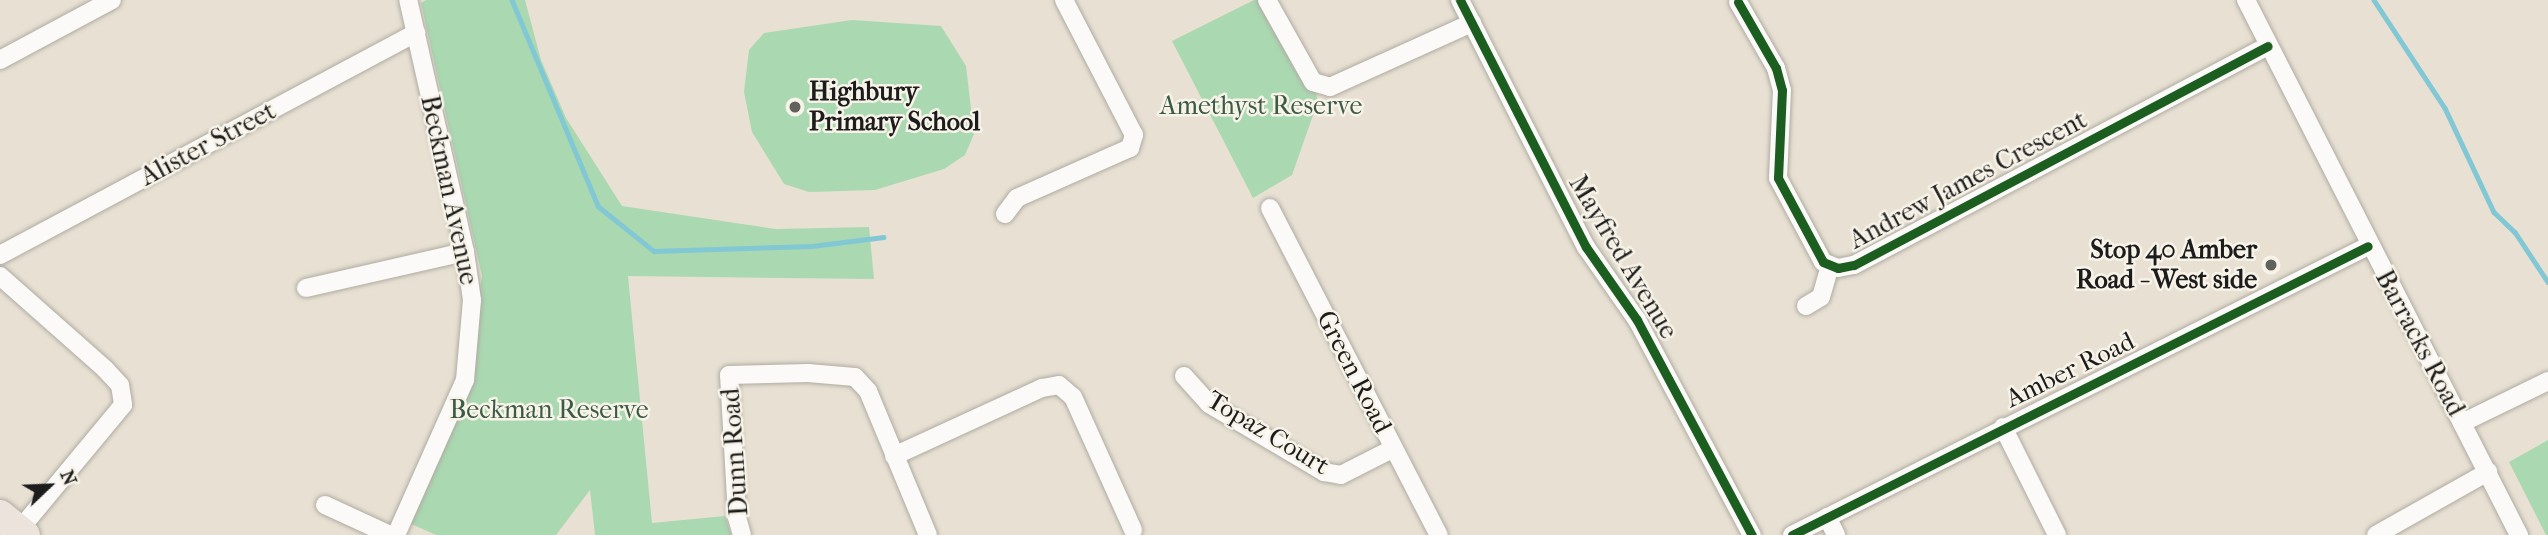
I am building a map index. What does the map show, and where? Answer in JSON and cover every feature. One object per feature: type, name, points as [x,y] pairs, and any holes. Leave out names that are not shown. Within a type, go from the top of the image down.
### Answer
[{"type":"street","points":[[0,60],[112,0]]},
{"type":"street","name":"Beckman Avenue","points":[[389,534],[465,380],[471,300],[465,252],[408,0]]},
{"type":"street","points":[[1005,214],[1017,198],[1130,148],[1134,135],[1064,0]]},
{"type":"street","points":[[1268,0],[1313,82],[1329,87],[1472,23]]},
{"type":"street","name":"Mayfred Avenue","points":[[1460,0],[1586,247],[1637,320],[1752,535]]},
{"type":"street","name":"Barracks Road","points":[[2246,0],[2368,246],[2519,535]]},
{"type":"street","name":"Andrew James Crescent","points":[[1738,2],[1776,68],[1782,90],[1778,178],[1823,262],[1830,264],[1854,265],[2268,46]]},
{"type":"street","name":"Alister Street","points":[[0,255],[416,33]]},
{"type":"street","name":"Green Road","points":[[1270,208],[1439,535]]},
{"type":"street","name":"Amber Road","points":[[1792,535],[2368,246]]},
{"type":"street","points":[[306,288],[465,252]]},
{"type":"street","name":"Andrew James Crescent","points":[[1806,306],[1821,297],[1830,264]]},
{"type":"street","points":[[0,276],[105,369],[120,385],[123,405],[15,529]]},
{"type":"street","name":"Dunn Road","points":[[742,535],[737,517],[729,375],[855,377],[872,399],[928,535]]},
{"type":"street","name":"Topaz Court","points":[[1184,376],[1209,404],[1324,471],[1341,475],[1394,448]]},
{"type":"street","points":[[2462,423],[2548,381]]},
{"type":"street","points":[[894,456],[1042,388],[1059,385],[1073,397],[1133,530]]},
{"type":"street","points":[[2003,427],[2057,535]]},
{"type":"street","points":[[2376,535],[2488,472]]},
{"type":"street","points":[[325,505],[389,534]]},
{"type":"street","points":[[1827,517],[1836,535]]},
{"type":"green space","name":"Beckman Reserve","points":[[426,0],[525,0],[541,60],[566,118],[622,206],[776,229],[869,227],[874,279],[628,276],[652,523],[725,516],[731,535],[595,535],[590,490],[556,535],[436,535],[409,523],[465,380],[482,276],[421,3]]},
{"type":"green space","name":"Amethyst Reserve","points":[[1254,0],[1261,0],[1313,82],[1318,101],[1292,175],[1253,198],[1172,41]]},
{"type":"green space","points":[[852,20],[941,26],[966,66],[974,134],[965,155],[944,169],[875,190],[809,192],[784,184],[752,132],[744,92],[749,50],[764,33]]},
{"type":"green space","points":[[2548,440],[2548,535],[2546,535],[2509,462]]},
{"type":"waterway","points":[[512,0],[598,206],[654,251],[812,246],[883,237]]},
{"type":"waterway","points":[[2374,0],[2445,108],[2494,212],[2515,232],[2548,282]]},
{"type":"cycle path","points":[[1460,0],[1586,247],[1637,320],[1752,535]]},
{"type":"cycle path","points":[[1738,2],[1776,68],[1782,90],[1778,178],[1823,262],[1838,268],[1854,265],[2268,46]]},
{"type":"cycle path","points":[[1792,535],[2368,246]]},
{"type":"place","name":"Highbury Primary School","points":[[795,107]]},
{"type":"place","name":"Stop 40 Amber Road - West side","points":[[2271,265]]}]
